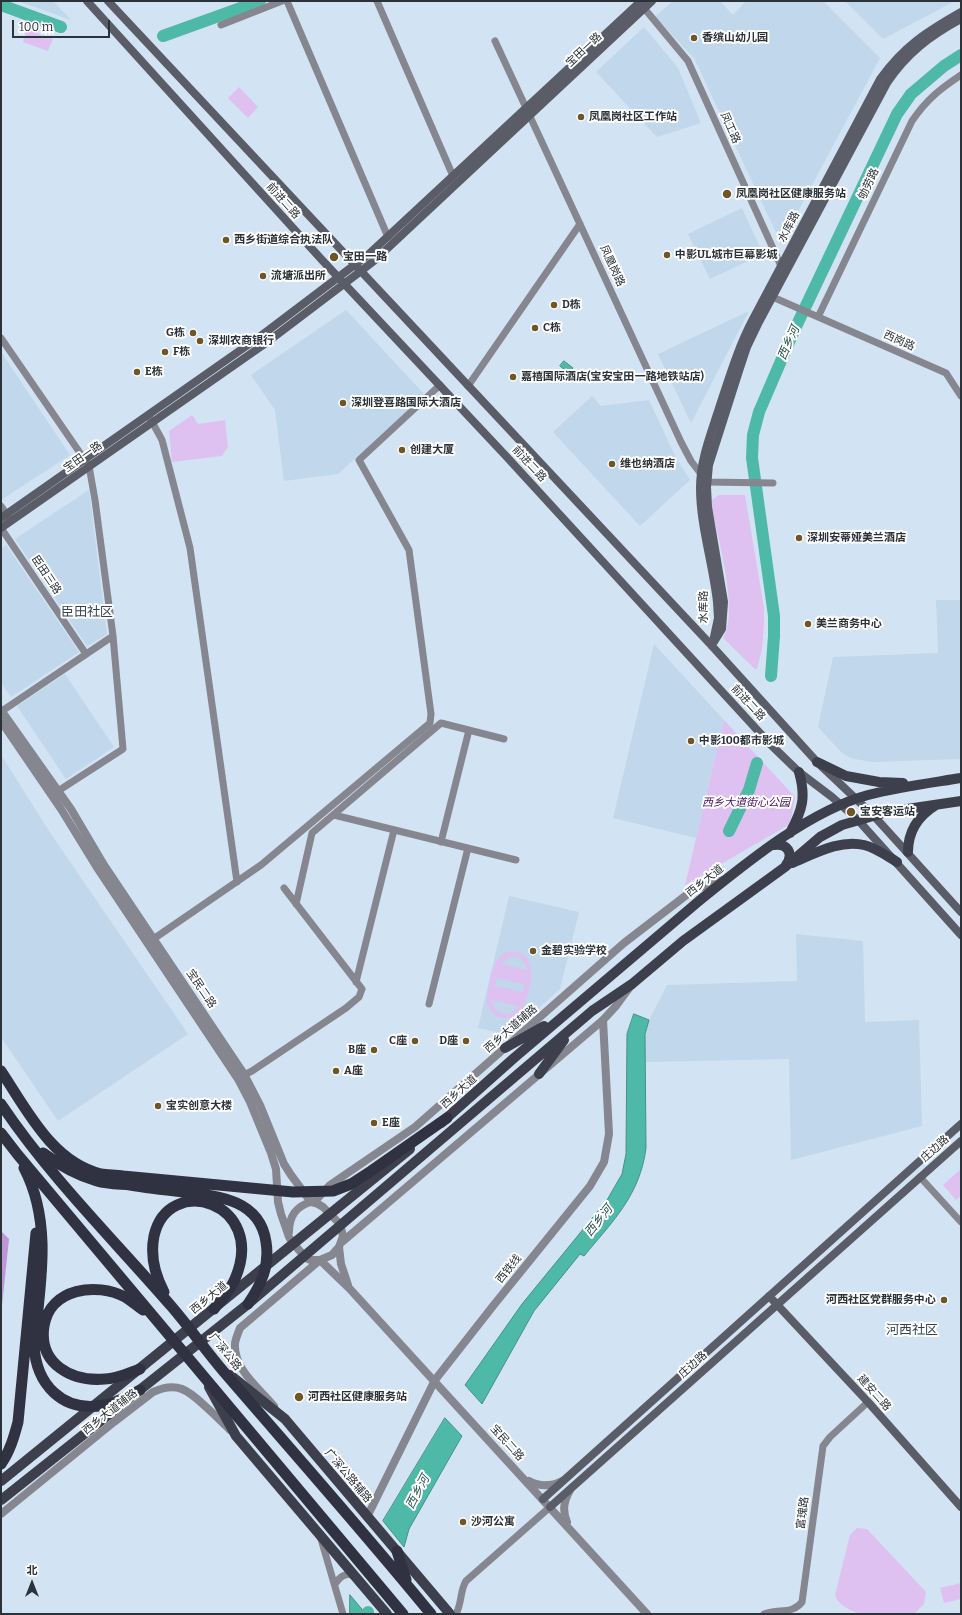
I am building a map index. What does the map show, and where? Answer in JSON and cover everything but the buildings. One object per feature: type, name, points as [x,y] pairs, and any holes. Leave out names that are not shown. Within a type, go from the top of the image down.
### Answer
[{"type":"highway","points":[[1,1071],[42,1133],[53,1145],[86,1168],[101,1174],[293,1192],[333,1191],[351,1184],[447,1118]]},
{"type":"highway","name":"广深公路","points":[[1,1104],[22,1133],[70,1192],[173,1308],[217,1364],[431,1614]]},
{"type":"highway","points":[[22,1133],[44,1154],[59,1164],[97,1181],[212,1195],[224,1198],[246,1208],[254,1215],[261,1225],[266,1237],[268,1250],[265,1273],[261,1283],[248,1304]]},
{"type":"highway","points":[[3,1137],[403,1614]]},
{"type":"highway","points":[[18,1155],[26,1171],[38,1207],[43,1238],[34,1358],[44,1383],[53,1393],[65,1400],[78,1405],[92,1407],[106,1405],[140,1390]]},
{"type":"highway","points":[[173,1308],[162,1290],[156,1276],[153,1264],[153,1243],[159,1223],[165,1214],[184,1203],[199,1202],[214,1205],[227,1213],[235,1222],[240,1233],[241,1257],[234,1281],[214,1309]]},
{"type":"highway","points":[[1,1464],[14,1439],[20,1404],[34,1266],[38,1207]]},
{"type":"highway","points":[[140,1369],[106,1379],[91,1380],[78,1378],[67,1373],[57,1366],[50,1357],[45,1346],[43,1336],[47,1316],[52,1307],[69,1294],[79,1290],[96,1289],[114,1292],[126,1298],[158,1321]]},
{"type":"highway","points":[[397,1551],[408,1586]]},
{"type":"main road","name":"前进二路","points":[[87,1],[338,277],[440,385],[765,738],[799,772],[858,820],[961,935]]},
{"type":"main road","name":"前进二路","points":[[108,1],[712,646],[817,762],[874,816],[961,912]]},
{"type":"main road","name":"宝田一路","points":[[150,418],[266,343],[361,272],[528,112],[643,5],[652,1]]},
{"type":"main road","name":"水库路","points":[[712,646],[722,629],[724,602],[708,506],[707,482],[715,446],[747,348],[781,266],[873,92],[890,66],[914,42],[926,32],[961,12]]},
{"type":"main road","name":"水库路","points":[[712,646],[718,618],[717,602],[701,507],[700,486],[701,474],[708,443],[733,365],[751,323],[769,295],[886,83],[907,56],[917,47],[944,28],[961,19]]},
{"type":"main road","name":"宝田一路","points":[[1,528],[6,518],[150,418],[355,265],[388,237],[453,176],[528,112]]},
{"type":"main road","points":[[817,762],[846,776],[861,780],[921,784]]},
{"type":"main road","points":[[790,832],[801,811],[803,802],[803,791],[799,772]]},
{"type":"main road","name":"西乡大道","points":[[1,1481],[356,1194],[726,879],[790,832],[826,812],[856,799],[896,788],[961,778]]},
{"type":"main road","points":[[1,1500],[248,1304],[592,1011],[632,984],[683,940],[785,867],[820,837],[836,828],[858,820],[938,804],[961,801]]},
{"type":"main road","points":[[908,852],[908,843],[915,825],[928,810],[938,804]]},
{"type":"main road","points":[[785,867],[833,847],[854,844],[873,848],[897,862]]},
{"type":"main road","points":[[774,845],[783,845],[788,850],[790,857],[785,867]]},
{"type":"main road","points":[[505,1048],[565,1015]]},
{"type":"main road","points":[[540,1074],[573,1027]]},
{"type":"main road","name":"庄边路","points":[[543,1499],[961,1124]]},
{"type":"main road","name":"庄边路","points":[[550,1507],[961,1141]]},
{"type":"main road","name":"建安二路","points":[[769,1296],[868,1402],[961,1507]]},
{"type":"main road","name":"广深公路辅路","points":[[217,1364],[285,1419],[450,1614]]},
{"type":"main road","points":[[202,1375],[236,1436],[387,1614]]},
{"type":"street","points":[[221,25],[282,1]]},
{"type":"street","points":[[287,1],[388,237]]},
{"type":"street","points":[[377,1],[453,176]]},
{"type":"street","name":"凤工路","points":[[643,5],[688,61],[781,266]]},
{"type":"street","name":"凤凰岗路","points":[[494,41],[681,442],[691,460],[707,482]]},
{"type":"street","name":"劬劳路","points":[[818,317],[912,121],[924,104],[941,89],[961,75]]},
{"type":"street","points":[[468,386],[580,224]]},
{"type":"street","name":"西岗路","points":[[769,295],[946,374],[961,395]]},
{"type":"street","points":[[1,338],[87,463],[96,500],[113,636],[123,748],[58,792]]},
{"type":"street","points":[[151,941],[261,865],[430,723],[431,714],[409,550],[359,460],[440,385]]},
{"type":"street","points":[[150,418],[162,440],[190,548],[237,882]]},
{"type":"street","points":[[707,482],[773,483]]},
{"type":"street","points":[[1,506],[6,518]]},
{"type":"street","name":"臣田三路","points":[[1,528],[86,654]]},
{"type":"street","points":[[1,710],[113,636]]},
{"type":"street","name":"宝民二路","points":[[1,710],[58,792],[151,941],[260,1105],[284,1164],[298,1185],[313,1202],[323,1207],[340,1224],[342,1231],[340,1244],[341,1264],[350,1288]]},
{"type":"street","name":"宝民二路","points":[[1,721],[66,815],[96,866],[151,941]]},
{"type":"street","points":[[296,904],[312,833],[441,723],[504,739]]},
{"type":"street","points":[[441,842],[469,730]]},
{"type":"street","points":[[334,815],[516,860]]},
{"type":"street","points":[[356,982],[394,830]]},
{"type":"street","points":[[429,1004],[468,848]]},
{"type":"street","name":"西乡大道辅路","points":[[290,1237],[289,1226],[292,1215],[302,1205],[313,1202],[330,1185],[415,1127],[624,943],[682,898],[693,890],[726,879]]},
{"type":"street","points":[[241,1076],[252,1071],[346,1008],[359,997],[362,990],[284,888]]},
{"type":"street","points":[[285,1419],[240,1366],[235,1354],[235,1342],[240,1328],[320,1260],[332,1255],[340,1244],[603,1020],[632,984]]},
{"type":"street","name":"西铁线","points":[[367,1517],[435,1380],[600,1172],[606,1154],[609,1134],[603,1020]]},
{"type":"street","name":"宝民二路","points":[[241,1076],[271,1152],[276,1169],[278,1202],[281,1214],[290,1237],[302,1255],[310,1260],[320,1260],[350,1288],[523,1476],[647,1614]]},
{"type":"street","points":[[920,1177],[961,1222]]},
{"type":"street","points":[[298,1185],[314,1188],[330,1185]]},
{"type":"street","name":"西乡大道辅路","points":[[1,1514],[114,1422],[159,1389],[172,1387],[185,1390],[193,1394],[236,1436]]},
{"type":"street","name":"富瑰路","points":[[764,1614],[771,1611],[794,1610],[802,1602],[823,1446],[830,1437],[868,1402]]},
{"type":"street","points":[[523,1476],[539,1485],[548,1486],[566,1479]]},
{"type":"street","points":[[571,1530],[564,1513],[564,1504],[572,1487]]},
{"type":"street","name":"庄边路","points":[[456,1614],[460,1605],[463,1585],[466,1581],[550,1507]]},
{"type":"street","points":[[320,1536],[343,1614]]},
{"type":"street","points":[[335,1584],[343,1576],[348,1574],[353,1575]]},
{"type":"shaded area","points":[[18,1],[53,1],[71,20]]},
{"type":"shaded area","points":[[673,1],[720,1],[733,15],[746,1],[823,1],[880,58],[781,243],[694,58],[655,17]]},
{"type":"shaded area","points":[[845,1],[955,1],[883,39]]},
{"type":"shaded area","points":[[644,27],[678,68],[701,123],[657,137],[596,72]]},
{"type":"shaded area","points":[[742,208],[763,254],[710,279],[688,234]]},
{"type":"shaded area","name":"深圳登喜路国际大酒店","points":[[346,310],[425,395],[338,474],[284,481],[275,410],[251,375]]},
{"type":"shaded area","points":[[749,311],[691,423],[658,354]]},
{"type":"shaded area","points":[[1,352],[70,455],[1,500]]},
{"type":"shaded area","points":[[592,396],[601,406],[649,400],[676,458],[690,480],[640,526],[553,432]]},
{"type":"shaded area","points":[[89,490],[107,634],[87,646],[15,539]]},
{"type":"shaded area","points":[[6,545],[79,652],[11,697],[1,683],[1,549]]},
{"type":"shaded area","points":[[936,600],[961,600],[961,759],[871,762],[851,758],[842,753],[818,727],[833,657],[938,653]]},
{"type":"shaded area","points":[[654,644],[724,720],[696,838],[613,818]]},
{"type":"shaded area","points":[[65,674],[114,747],[66,779],[17,706]]},
{"type":"shaded area","points":[[1,755],[51,834],[188,1034],[58,1121],[1,1037]]},
{"type":"shaded area","name":"金碧实验学校","points":[[509,896],[579,912],[560,989],[509,1035],[478,1028]]},
{"type":"shaded area","points":[[796,934],[863,941],[865,1022],[919,1020],[922,1126],[791,1160],[789,1059],[645,1062],[645,1034],[649,1020],[667,985],[797,981]]},
{"type":"shaded area","points":[[1,1231],[9,1239],[1,1315]]},
{"type":"green space","points":[[27,30],[53,39],[48,51],[23,42]]},
{"type":"green space","points":[[239,87],[258,107],[248,118],[228,98]]},
{"type":"green space","points":[[192,415],[198,424],[225,420],[228,447],[222,456],[172,462],[169,431]]},
{"type":"green space","points":[[719,495],[745,495],[764,608],[762,649],[757,669],[755,669],[723,638],[728,627],[728,593],[726,573],[711,504],[712,500]]},
{"type":"green space","name":"西乡大道街心公园","points":[[724,720],[795,797],[790,824],[685,885]]},
{"type":"green space","points":[[512,951],[521,954],[527,959],[531,966],[531,983],[523,1009],[512,1017],[505,1018],[499,1017],[490,1010],[487,1004],[487,996],[491,975],[496,962],[505,953]],"holes":[[[509,957],[516,957],[524,961],[527,970],[501,964]],[[497,978],[524,984],[523,992],[495,986]],[[492,1000],[518,1006],[516,1010],[506,1014],[500,1012],[494,1007]]]},
{"type":"green space","points":[[961,1169],[961,1196],[956,1200],[943,1185]]},
{"type":"green space","points":[[857,1528],[867,1529],[926,1592],[924,1604],[914,1614],[862,1614],[844,1606],[836,1598],[835,1595],[850,1535]]},
{"type":"green space","points":[[961,1583],[961,1599],[944,1603],[940,1588]]},
{"type":"water","points":[[564,361],[573,368],[568,373],[560,366]]},
{"type":"water","points":[[634,1014],[649,1020],[645,1034],[646,1148],[643,1165],[638,1180],[615,1219],[584,1256],[580,1254],[534,1311],[482,1404],[465,1385],[522,1304],[607,1200],[622,1174],[626,1154],[627,1034]]},
{"type":"water","points":[[445,1418],[462,1436],[409,1529],[404,1547],[383,1521]]},
{"type":"water","points":[[350,1595],[366,1614],[350,1614]]},
{"type":"waterway","points":[[163,36],[260,1]]},
{"type":"waterway","points":[[1,5],[61,27]]},
{"type":"waterway","name":"西乡河","points":[[771,676],[774,616],[752,458],[753,435],[759,412],[793,333],[897,114],[911,94],[944,66],[961,55]]},
{"type":"waterway","name":"西乡河","points":[[729,831],[749,790],[757,763]]},
{"type":"place","name":"香缤山幼儿园","points":[[694,38]]},
{"type":"place","name":"凤凰岗社区工作站","points":[[581,117]]},
{"type":"place","name":"凤凰岗社区健康服务站","points":[[727,194]]},
{"type":"place","name":"西乡街道综合执法队","points":[[226,240]]},
{"type":"place","name":"中影UL城市巨幕影城","points":[[667,255]]},
{"type":"place","name":"宝田一路","points":[[334,257]]},
{"type":"place","name":"流塘派出所","points":[[263,276]]},
{"type":"place","name":"D栋","points":[[554,305]]},
{"type":"place","name":"C栋","points":[[535,328]]},
{"type":"place","name":"G栋","points":[[193,333]]},
{"type":"place","name":"深圳农商银行","points":[[200,341]]},
{"type":"place","name":"F栋","points":[[165,352]]},
{"type":"place","name":"E栋","points":[[137,372]]},
{"type":"place","name":"嘉禧国际酒店(宝安宝田一路地铁站店)","points":[[513,377]]},
{"type":"place","name":"深圳登喜路国际大酒店","points":[[343,403]]},
{"type":"place","name":"创建大厦","points":[[402,450]]},
{"type":"place","name":"维也纳酒店","points":[[612,464]]},
{"type":"place","name":"深圳安蒂娅美兰酒店","points":[[799,538]]},
{"type":"place","name":"美兰商务中心","points":[[808,624]]},
{"type":"place","name":"中影100都市影城","points":[[691,741]]},
{"type":"place","name":"宝安客运站","points":[[851,812]]},
{"type":"place","name":"金碧实验学校","points":[[533,951]]},
{"type":"place","name":"C座","points":[[415,1041]]},
{"type":"place","name":"D座","points":[[466,1041]]},
{"type":"place","name":"B座","points":[[374,1050]]},
{"type":"place","name":"A座","points":[[336,1071]]},
{"type":"place","name":"宝实创意大楼","points":[[158,1106]]},
{"type":"place","name":"E座","points":[[374,1123]]},
{"type":"place","name":"河西社区党群服务中心","points":[[944,1300]]},
{"type":"place","name":"河西社区健康服务站","points":[[299,1397]]},
{"type":"place","name":"沙河公寓","points":[[463,1522]]},
{"type":"district","name":"臣田社区","points":[[87,612]]},
{"type":"district","name":"河西社区","points":[[912,1330]]}]
